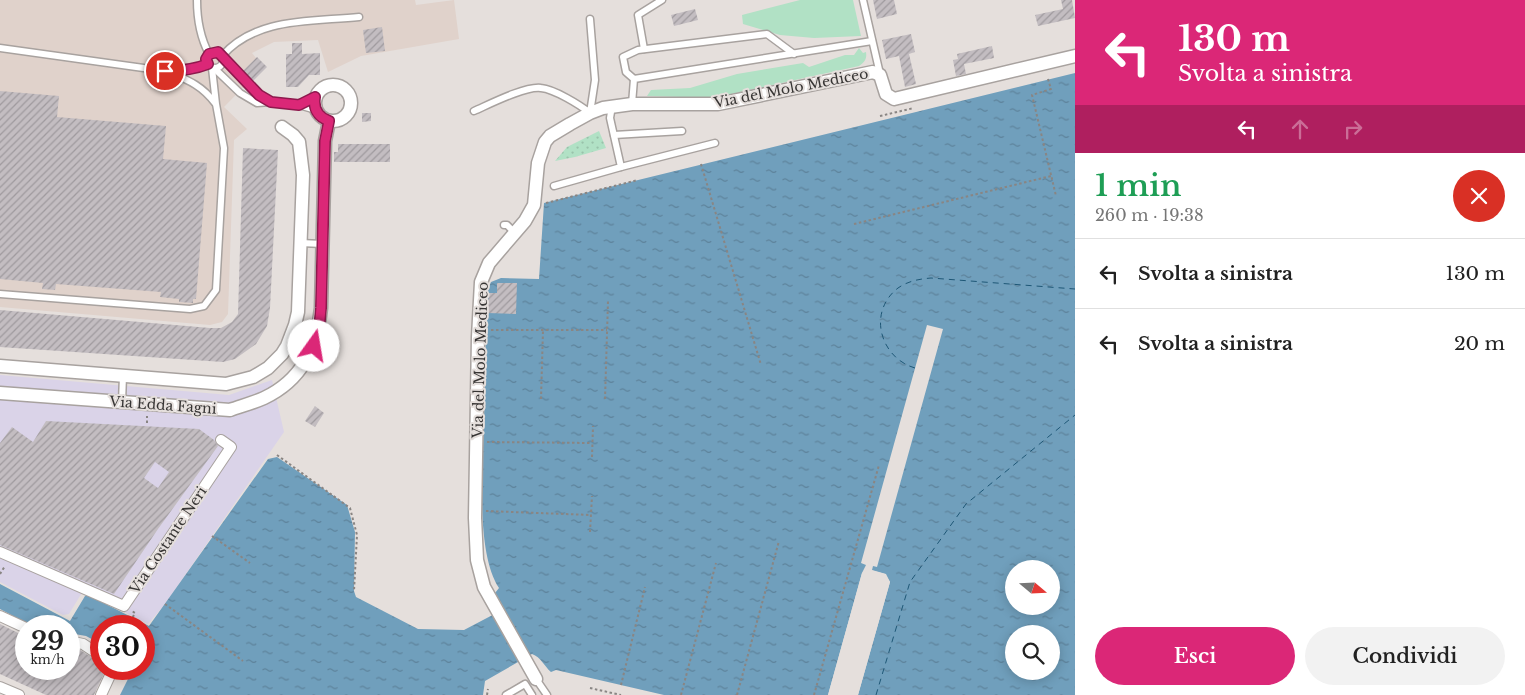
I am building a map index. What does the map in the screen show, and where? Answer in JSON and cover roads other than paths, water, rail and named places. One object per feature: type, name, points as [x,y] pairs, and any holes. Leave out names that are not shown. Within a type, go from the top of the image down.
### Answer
[{"type":"street","name":"Via del Molo Mediceo","points":[[536,679],[490,599],[480,575],[476,547],[480,286],[489,263],[529,216],[534,205],[538,163],[542,148],[550,136],[590,113],[612,106],[632,104],[718,104],[854,74],[873,72],[880,75],[886,94],[894,99],[1075,56]]},
{"type":"street","points":[[332,84],[344,88],[350,95],[351,104],[346,116],[338,120],[329,121],[321,117],[316,110],[315,97],[320,89],[332,84]]},
{"type":"street","name":"Via Edda Fagni","points":[[0,393],[230,410],[262,399],[282,387],[307,360],[319,330],[325,141],[329,121]]},
{"type":"street","name":"Via Edda Fagni","points":[[0,366],[226,384],[253,378],[268,368],[282,354],[292,335],[298,312],[301,150],[299,142],[293,134],[282,127]]},
{"type":"street","name":"Via Costante Neri","points":[[0,552],[124,606],[231,447],[221,440]]},
{"type":"street","points":[[0,616],[15,623]]},
{"type":"street","points":[[101,695],[108,680]]},
{"type":"street","points":[[0,687],[19,695]]},
{"type":"lane","points":[[197,0],[197,16],[203,42],[209,54]]},
{"type":"lane","points":[[644,49],[638,15],[662,0]]},
{"type":"lane","points":[[863,0],[880,75]]},
{"type":"lane","points":[[0,48],[184,72],[222,64],[223,57],[234,43],[252,32],[272,25],[359,17]]},
{"type":"lane","points":[[590,19],[595,80],[590,113]]},
{"type":"lane","points":[[634,79],[626,72],[624,57],[644,49],[767,34],[794,54]]},
{"type":"lane","points":[[634,79],[872,41]]},
{"type":"lane","points":[[271,102],[259,95],[223,57],[215,51],[209,54],[206,59],[212,67],[240,93],[257,103],[271,102],[299,105],[316,110]]},
{"type":"lane","points":[[0,294],[190,310],[204,306],[216,290],[224,148],[212,67]]},
{"type":"lane","points":[[165,71],[195,83],[216,104]]},
{"type":"lane","points":[[632,104],[634,79]]},
{"type":"lane","points":[[474,111],[528,89],[542,88],[563,96],[582,106],[590,113]]},
{"type":"lane","points":[[299,105],[315,97]]},
{"type":"lane","points":[[612,106],[610,118],[621,167]]},
{"type":"lane","points":[[614,135],[682,131]]},
{"type":"lane","points":[[554,186],[715,144]]},
{"type":"lane","points":[[504,224],[515,233]]},
{"type":"lane","points":[[300,244],[323,244]]},
{"type":"lane","points":[[122,402],[123,376]]},
{"type":"lane","name":"Via del Molo Mediceo","points":[[536,679],[547,695]]},
{"type":"lane","points":[[506,695],[525,684],[532,695]]},
{"type":"water","points":[[1075,73],[1075,695],[858,695],[890,582],[885,574],[867,569],[862,573],[828,695],[664,695],[556,670],[551,672],[540,659],[532,654],[485,681],[483,695],[120,695],[128,680],[155,680],[155,618],[268,459],[277,457],[347,505],[355,532],[354,591],[356,597],[418,629],[464,630],[504,609],[495,593],[499,588],[491,572],[483,530],[482,482],[486,293],[491,282],[501,278],[539,279],[544,203]]},
{"type":"water","points":[[0,584],[59,615],[15,615],[15,617],[0,609]]},
{"type":"water","points":[[88,595],[127,615],[90,615],[90,638],[80,635],[80,615],[74,615],[85,596]]}]
